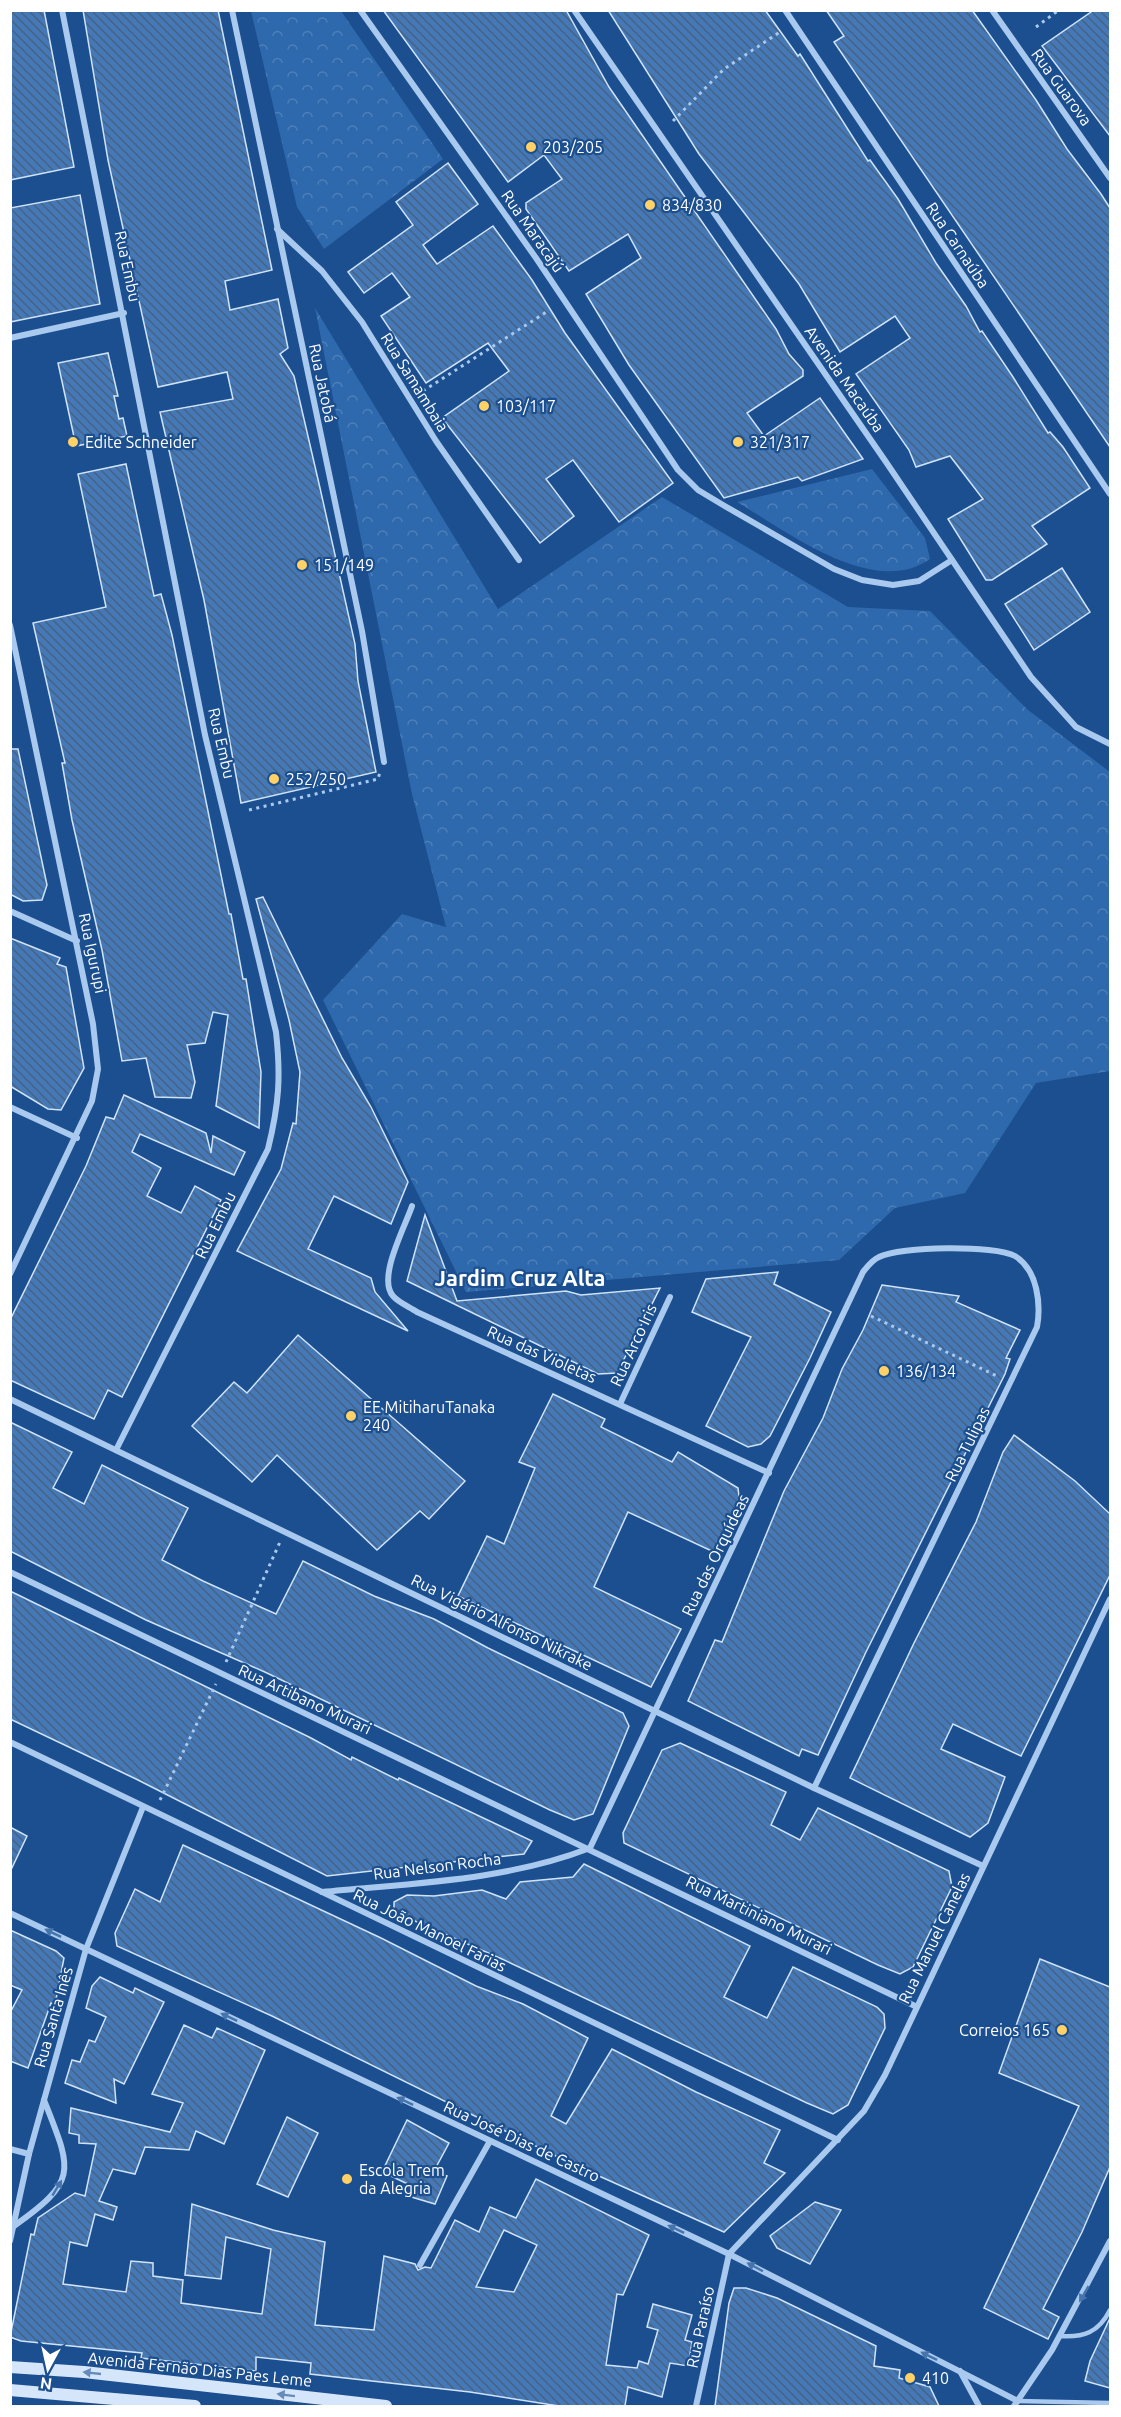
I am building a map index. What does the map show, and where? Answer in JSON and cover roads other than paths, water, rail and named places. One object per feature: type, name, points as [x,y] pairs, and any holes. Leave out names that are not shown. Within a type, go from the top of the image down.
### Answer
[{"type":"main road","name":"Avenida Fernão Dias Paes Leme","points":[[10,2367],[95,2373],[386,2406]]},
{"type":"main road","points":[[10,2390],[195,2406]]},
{"type":"street","name":"Rua Embu","points":[[62,10],[124,313],[205,735],[276,1032],[280,1075],[277,1112],[268,1149],[116,1450]]},
{"type":"street","name":"Rua Jatobá","points":[[231,10],[362,631],[384,762]]},
{"type":"street","name":"Rua Maracajú","points":[[360,10],[536,258],[678,470],[698,490],[834,569],[862,580],[893,585],[919,581],[952,560]]},
{"type":"street","name":"Avenida Macaúba","points":[[574,10],[1031,677],[1076,727],[1110,744]]},
{"type":"street","name":"Rua Carnaúba","points":[[785,10],[1110,494]]},
{"type":"street","name":"Rua Guarova","points":[[992,10],[1110,178]]},
{"type":"street","name":"Rua Samambaia","points":[[276,228],[322,271],[362,322],[436,441],[519,560]]},
{"type":"street","points":[[10,339],[124,313]]},
{"type":"street","name":"Rua Igurupi","points":[[10,625],[77,941],[93,1024],[98,1069],[93,1101],[10,1274]]},
{"type":"street","points":[[10,911],[77,941]]},
{"type":"street","points":[[10,1107],[77,1138]]},
{"type":"street","name":"Rua das Violetas","points":[[412,1206],[388,1269],[389,1288],[394,1297],[417,1312],[769,1473]]},
{"type":"street","name":"Rua Tulipas","points":[[814,1788],[1029,1348],[1040,1313],[1029,1271],[1016,1257],[1004,1252],[979,1248],[896,1251],[880,1256],[863,1272]]},
{"type":"street","name":"Rua das Orquídeas","points":[[590,1848],[863,1272]]},
{"type":"street","name":"Rua Arco Iris","points":[[620,1404],[670,1297]]},
{"type":"street","name":"Rua Vigário Alfonso Nikrake","points":[[10,1399],[814,1788],[983,1866]]},
{"type":"street","name":"Rua Artibano Murari","points":[[10,1572],[590,1848]]},
{"type":"street","name":"Rua Manuel Canelas","points":[[729,2254],[864,2111],[885,2075],[915,2006],[1110,1599]]},
{"type":"street","name":"Rua João Manoel Farias","points":[[10,1742],[838,2140]]},
{"type":"street","name":"Rua Santa Inês","points":[[10,2241],[29,2154],[86,1949],[143,1807]]},
{"type":"street","name":"Rua Nelson Rocha","points":[[320,1892],[480,1877],[557,1860],[590,1848]]},
{"type":"street","name":"Rua Martiniano Murari","points":[[590,1848],[915,2006]]},
{"type":"street","name":"Rua José Dias de Castro","points":[[10,1913],[729,2254],[865,2325],[960,2371],[1016,2404]]},
{"type":"street","points":[[14,2226],[57,2191],[64,2175],[64,2155],[44,2100]]},
{"type":"street","points":[[420,2265],[490,2141]]},
{"type":"street","points":[[10,2149],[29,2154]]},
{"type":"street","points":[[1016,2404],[1059,2336],[1110,2241]]},
{"type":"street","name":"Rua Paraíso","points":[[696,2406],[729,2254]]},
{"type":"street","points":[[960,2371],[979,2406]]},
{"type":"lane","points":[[1059,2336],[1076,2337],[1102,2326],[1110,2310]]},
{"type":"lane","points":[[1016,2404],[1110,2403]]},
{"type":"place","name":"203/205","points":[[531,147]]},
{"type":"place","name":"834/830","points":[[650,205]]},
{"type":"place","name":"103/117","points":[[484,406]]},
{"type":"place","name":"Edite Schneider","points":[[73,442]]},
{"type":"place","name":"321/317","points":[[738,442]]},
{"type":"place","name":"151/149","points":[[302,565]]},
{"type":"place","name":"252/250","points":[[274,779]]},
{"type":"place","name":"136/134","points":[[884,1371]]},
{"type":"place","name":"EE MitiharuTanaka 240","points":[[351,1416]]},
{"type":"place","name":"Correios 165","points":[[1062,2030]]},
{"type":"place","name":"Escola Trem da Alegria","points":[[347,2179]]},
{"type":"place","name":"410","points":[[910,2378]]},
{"type":"district","name":"Jardim Cruz Alta","points":[[520,1277]]}]
